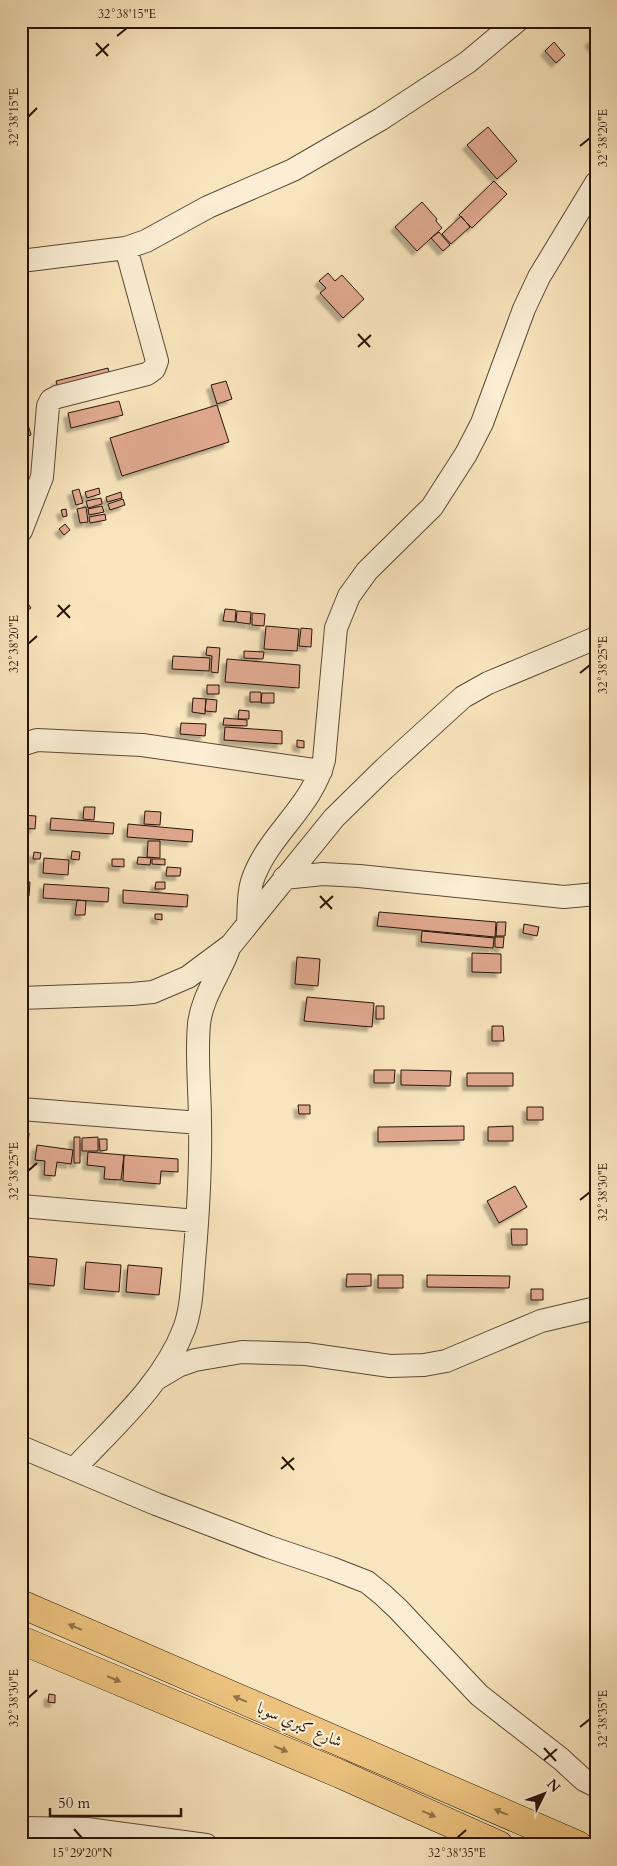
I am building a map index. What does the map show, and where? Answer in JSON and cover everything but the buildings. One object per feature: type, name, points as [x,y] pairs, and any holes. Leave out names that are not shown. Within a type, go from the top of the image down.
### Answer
[{"type":"highway","name":"شارع كبري سوبا","points":[[31,1608],[578,1845]]},
{"type":"highway","points":[[26,1642],[31,1608]]},
{"type":"highway","points":[[87,1668],[100,1638]]},
{"type":"highway","name":"شارع كبري سوبا","points":[[26,1642],[340,1774],[499,1845]]},
{"type":"street","points":[[21,261],[126,248],[146,241],[208,207],[294,170],[381,120],[468,62],[517,21]]},
{"type":"street","points":[[248,922],[250,888],[259,865],[311,790],[321,771],[324,760],[336,628],[349,596],[367,571],[432,507],[466,454],[482,423],[524,309],[539,277],[596,184]]},
{"type":"street","points":[[21,531],[42,477],[48,406],[51,400],[147,374],[154,369],[157,361],[126,248]]},
{"type":"street","points":[[75,1468],[157,1378],[169,1361],[184,1328],[191,1292],[197,1221],[200,1122],[198,1053],[200,1023],[203,1006],[230,945],[334,818],[385,768],[464,697],[488,683],[596,638]]},
{"type":"street","points":[[21,745],[37,740],[142,745],[321,771]]},
{"type":"street","points":[[284,878],[323,874],[564,897],[596,894]]},
{"type":"street","points":[[21,998],[153,992],[188,977],[230,945]]},
{"type":"street","points":[[21,1109],[200,1122]]},
{"type":"street","points":[[21,1206],[197,1221]]},
{"type":"street","points":[[157,1378],[178,1366],[195,1360],[242,1352],[306,1354],[390,1366],[424,1365],[446,1361],[541,1321],[596,1308]]},
{"type":"street","points":[[21,1447],[75,1468],[156,1504],[269,1548],[367,1582],[383,1595],[479,1695],[561,1759],[584,1780],[596,1786]]},
{"type":"street","points":[[21,1828],[87,1829],[206,1845]]}]
